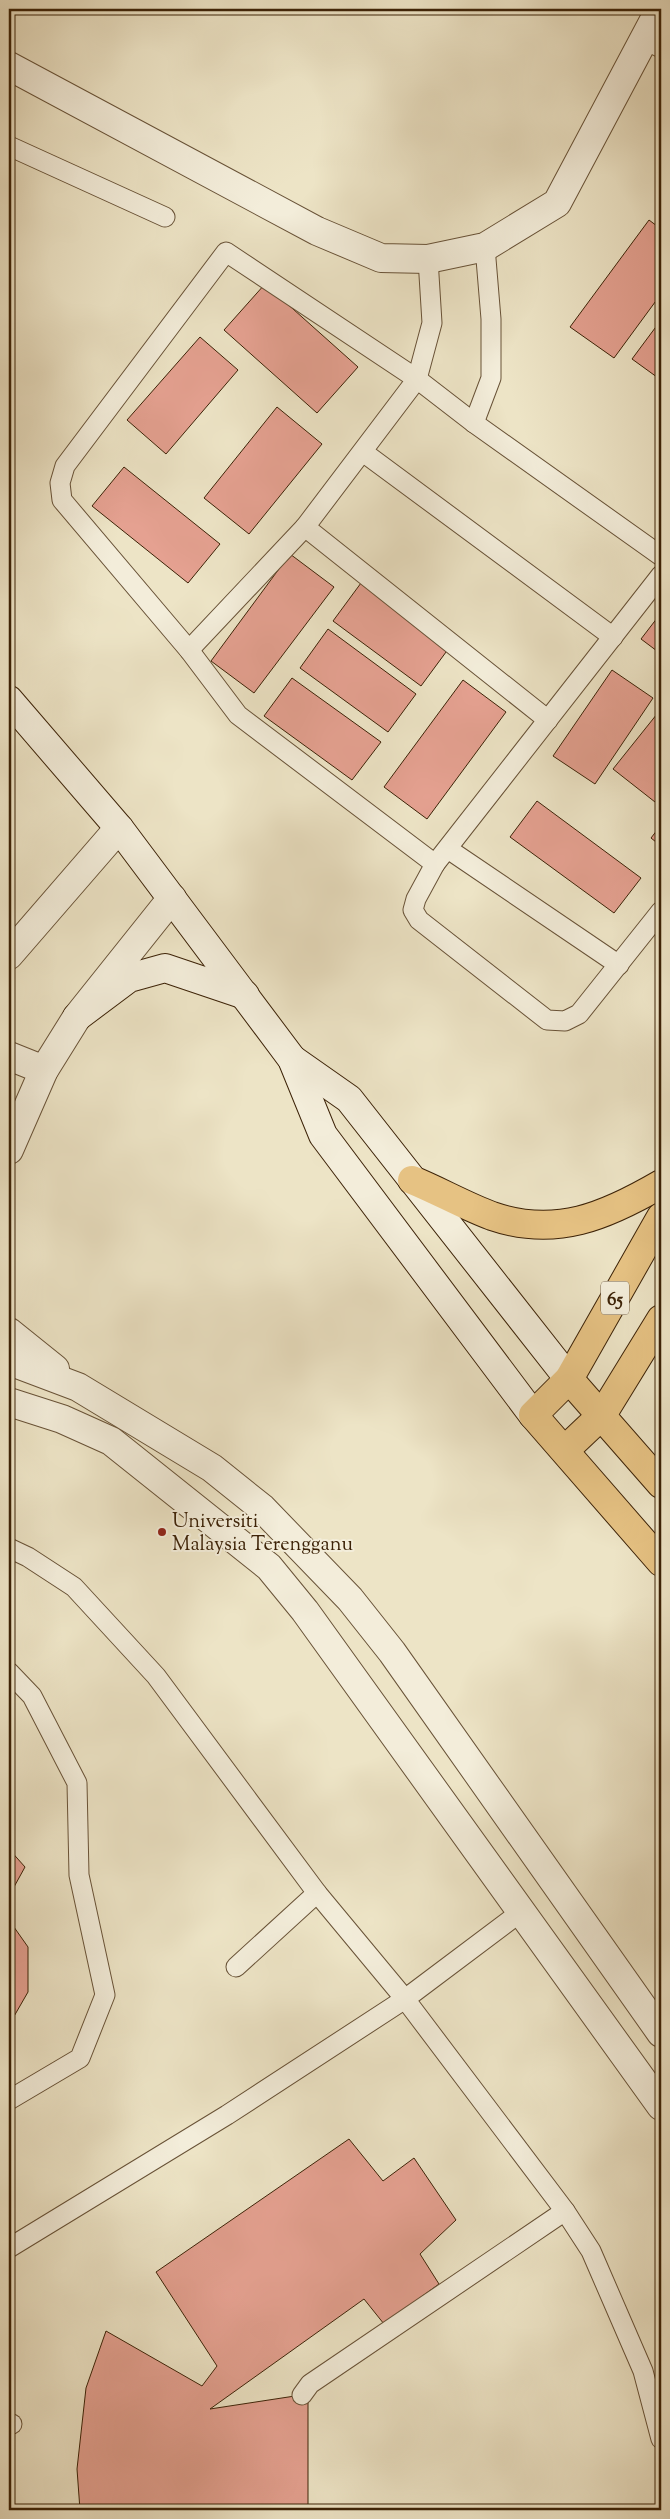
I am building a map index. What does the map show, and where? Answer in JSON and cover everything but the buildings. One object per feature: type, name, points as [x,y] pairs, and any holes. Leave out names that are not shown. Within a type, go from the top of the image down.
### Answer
[{"type":"main road","points":[[412,1180],[493,1216],[540,1225],[580,1222],[624,1205],[661,1184]]},
{"type":"main road","name":"65","points":[[534,1415],[569,1379],[661,1217]]},
{"type":"main road","name":"65","points":[[565,1450],[602,1414],[661,1319]]},
{"type":"main road","points":[[569,1379],[602,1414],[661,1484]]},
{"type":"main road","points":[[534,1415],[661,1562]]},
{"type":"street","points":[[9,66],[317,231],[381,258],[428,259],[485,247],[557,204],[652,43],[660,9]]},
{"type":"street","points":[[9,700],[119,828],[292,1059],[323,1135],[534,1415]]},
{"type":"street","points":[[9,955],[119,828]]},
{"type":"street","points":[[9,1150],[44,1070],[77,1017],[172,898]]},
{"type":"street","points":[[77,1017],[129,978],[165,968],[244,995]]},
{"type":"street","points":[[9,1056],[44,1070]]},
{"type":"street","points":[[292,1059],[349,1099],[569,1379]]},
{"type":"street","points":[[9,1332],[78,1387],[212,1468],[262,1508],[350,1599],[392,1652],[661,2033]]},
{"type":"street","points":[[9,1361],[78,1387]]},
{"type":"street","points":[[9,1402],[62,1419],[111,1441],[269,1567],[305,1611],[661,2106]]},
{"type":"lane","points":[[9,146],[165,217]]},
{"type":"lane","points":[[474,423],[492,378],[491,319],[485,247]]},
{"type":"lane","points":[[435,864],[238,715],[189,650],[62,500],[60,483],[65,466],[226,252],[417,379],[474,423],[661,556]]},
{"type":"lane","points":[[189,650],[305,528],[417,379],[432,323],[428,259]]},
{"type":"lane","points":[[363,452],[613,638]]},
{"type":"lane","points":[[305,528],[548,720]]},
{"type":"lane","points":[[661,575],[435,864],[416,899],[413,910],[419,920],[548,1020],[566,1021],[579,1014],[661,911]]},
{"type":"lane","points":[[448,849],[619,965]]},
{"type":"lane","points":[[9,1548],[28,1557],[74,1587],[156,1676],[317,1893],[405,1999],[564,2211],[591,2250],[643,2371],[661,2439]]},
{"type":"lane","points":[[9,1672],[32,1696],[77,1783],[79,1875],[105,1995],[80,2058],[9,2100]]},
{"type":"lane","points":[[236,1967],[317,1893]]},
{"type":"lane","points":[[9,2248],[227,2115],[405,1999],[522,1911]]},
{"type":"lane","points":[[302,2395],[310,2384],[564,2211]]},
{"type":"place","name":"Universiti Malaysia Terengganu","points":[[162,1532]]}]
